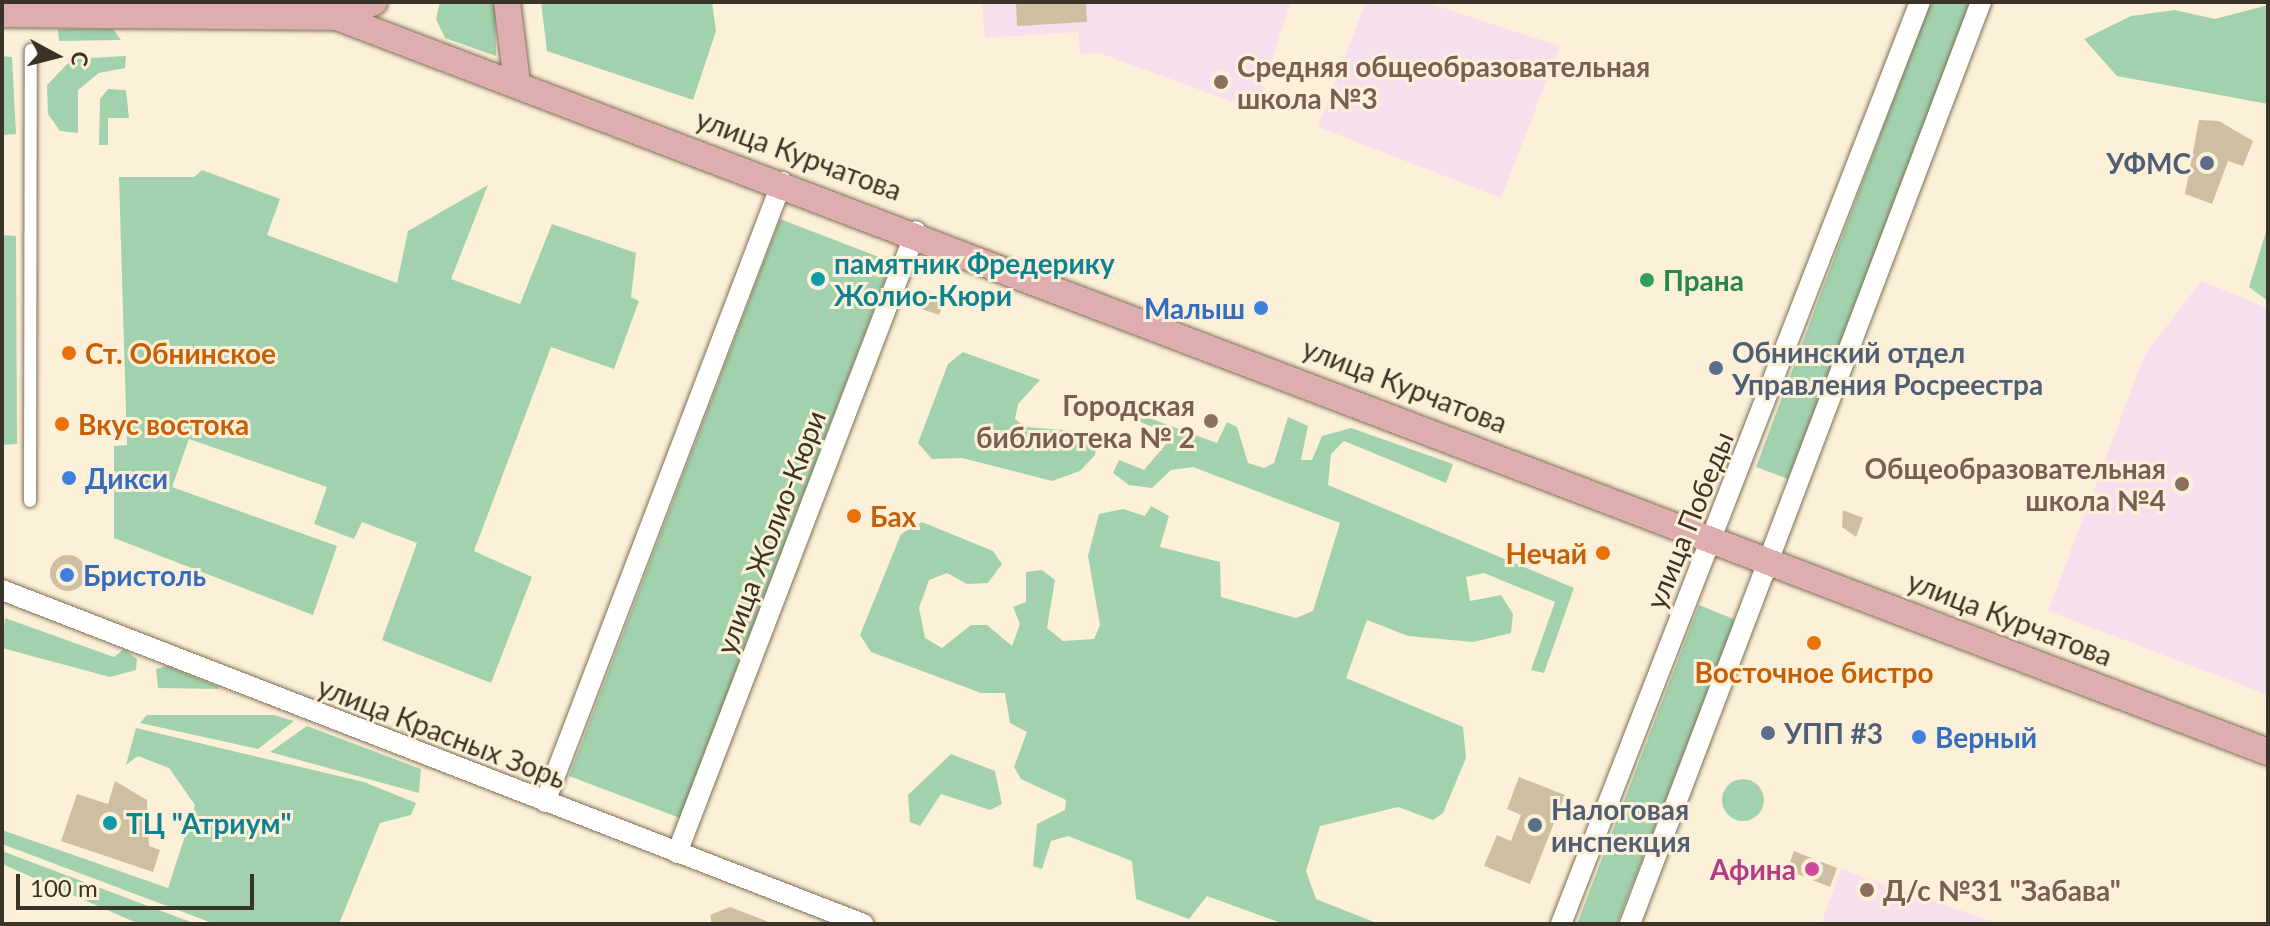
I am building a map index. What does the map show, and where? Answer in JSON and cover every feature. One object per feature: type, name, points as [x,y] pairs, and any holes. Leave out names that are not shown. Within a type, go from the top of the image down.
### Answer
[{"type":"main road","points":[[2,14],[337,17],[374,2]]},
{"type":"main road","points":[[507,2],[517,82]]},
{"type":"main road","name":"улица Курчатова","points":[[337,17],[916,231],[2268,752]]},
{"type":"street","name":"улица Победы","points":[[1561,924],[1920,2]]},
{"type":"street","points":[[1630,924],[1766,559],[1981,2]]},
{"type":"street","points":[[30,501],[31,50]]},
{"type":"street","points":[[545,802],[782,182]]},
{"type":"street","name":"улица Жолио-Кюри","points":[[677,853],[916,231]]},
{"type":"street","name":"улица Красных Зорь","points":[[2,590],[863,924]]},
{"type":"shaded area","name":"Средняя общеобразовательная школа №3","points":[[982,2],[1291,2],[1255,110],[1099,53],[1080,54],[1078,32],[985,38]]},
{"type":"shaded area","points":[[1366,2],[1425,2],[1560,46],[1501,198],[1318,127]]},
{"type":"shaded area","name":"Общеобразовательная школа №4","points":[[2201,281],[2268,308],[2268,695],[2048,611],[2144,356]]},
{"type":"shaded area","name":"Д/с №31 \"Забава\"","points":[[1841,869],[1994,922],[1994,924],[1821,924]]},
{"type":"green space","points":[[440,2],[495,2],[496,56],[445,38],[436,19]]},
{"type":"green space","points":[[541,2],[712,2],[716,31],[693,100],[547,51]]},
{"type":"green space","points":[[1930,2],[1972,2],[1788,479],[1756,467]]},
{"type":"green space","points":[[2268,5],[2268,104],[2117,76],[2084,39],[2131,16],[2175,10],[2215,19]]},
{"type":"green space","points":[[58,29],[113,29],[121,40],[59,41]]},
{"type":"green space","points":[[2,56],[12,57],[16,134],[2,135]]},
{"type":"green space","points":[[126,56],[125,68],[99,73],[78,90],[78,133],[60,131],[48,114],[47,85],[72,59]]},
{"type":"green space","points":[[108,89],[126,90],[129,118],[108,118],[108,145],[99,145],[100,99]]},
{"type":"green space","points":[[202,170],[280,199],[267,235],[397,283],[408,231],[488,185],[451,279],[520,304],[552,224],[636,253],[631,297],[639,301],[614,369],[551,347],[474,551],[532,577],[491,683],[382,640],[417,543],[362,522],[354,539],[314,524],[327,487],[189,439],[172,487],[337,546],[313,615],[114,538],[114,446],[127,445],[119,177],[194,177]]},
{"type":"green space","points":[[780,219],[892,262],[680,818],[569,776]]},
{"type":"green space","points":[[2268,225],[2268,301],[2249,287]]},
{"type":"green space","points":[[2,235],[16,236],[17,444],[2,445]]},
{"type":"green space","points":[[963,352],[1040,380],[1018,404],[1015,419],[1025,427],[1087,432],[1098,440],[1095,455],[1080,471],[1052,481],[962,458],[932,459],[918,443],[948,364]]},
{"type":"green space","points":[[1141,415],[1217,443],[1227,422],[1237,427],[1248,463],[1264,468],[1274,463],[1288,417],[1308,426],[1301,460],[1312,460],[1322,436],[1351,428],[1453,464],[1446,483],[1344,441],[1331,454],[1328,485],[1574,588],[1544,673],[1531,670],[1555,602],[1484,573],[1466,577],[1470,601],[1501,595],[1513,614],[1511,633],[1473,642],[1408,636],[1367,620],[1346,678],[1463,727],[1466,758],[1443,813],[1433,820],[1398,807],[1320,826],[1306,871],[1316,899],[1379,924],[1284,924],[1207,896],[1189,919],[1136,899],[1132,861],[1068,836],[1051,841],[1042,869],[1033,866],[1037,824],[1065,810],[1066,800],[1021,779],[1014,767],[1027,732],[1010,723],[1005,693],[981,693],[871,652],[860,635],[901,534],[922,522],[993,551],[1002,564],[988,583],[967,584],[947,573],[929,580],[919,608],[925,638],[942,648],[971,625],[987,625],[1012,646],[1020,624],[1013,607],[1026,602],[1026,572],[1042,570],[1055,580],[1047,628],[1063,641],[1094,639],[1100,625],[1088,556],[1099,514],[1123,509],[1145,516],[1151,506],[1169,516],[1160,547],[1220,562],[1221,597],[1296,618],[1313,611],[1340,523],[1193,467],[1171,470],[1152,488],[1129,485],[1113,473],[1119,460],[1144,470],[1166,444],[1160,430],[1138,421]]},
{"type":"green space","points":[[1699,605],[1736,620],[1617,924],[1577,924]]},
{"type":"green space","points":[[5,618],[114,657],[124,649],[137,659],[136,670],[110,677],[2,648]]},
{"type":"green space","points":[[167,666],[219,689],[158,688],[156,669]]},
{"type":"green space","points":[[147,715],[274,715],[294,721],[258,749],[140,723]]},
{"type":"green space","points":[[307,726],[421,769],[419,793],[270,752]]},
{"type":"green space","points":[[136,728],[364,782],[416,803],[411,815],[380,823],[339,924],[215,924],[2,844],[2,830],[168,888],[195,805],[169,768],[138,756],[126,765]]},
{"type":"green space","points":[[951,754],[995,771],[1002,804],[990,810],[941,794],[920,826],[910,822],[908,795]]},
{"type":"green space","points":[[1743,779],[1758,785],[1764,800],[1758,815],[1743,821],[1728,815],[1722,800],[1728,785]]},
{"type":"green space","points":[[2,851],[196,924],[139,924],[2,864]]},
{"type":"building","points":[[1016,2],[1086,2],[1087,22],[1017,26]]},
{"type":"building","name":"УФМС","points":[[2199,120],[2219,121],[2253,141],[2243,166],[2228,161],[2212,204],[2185,194]]},
{"type":"building","points":[[928,292],[945,298],[939,315],[922,309]]},
{"type":"building","points":[[1843,510],[1863,518],[1856,537],[1842,527]]},
{"type":"building","name":"Бристоль","points":[[68,555],[80,561],[86,573],[80,585],[68,591],[56,585],[50,573],[56,561]]},
{"type":"building","name":"Налоговая инспекция","points":[[1519,777],[1565,795],[1530,884],[1484,866],[1497,835],[1511,841],[1521,815],[1507,809]]},
{"type":"building","name":"ТЦ \"Атриум\"","points":[[115,781],[147,800],[149,846],[160,850],[153,872],[61,841],[77,794],[108,804]]},
{"type":"building","name":"Афина","points":[[1794,851],[1837,868],[1830,887],[1787,870]]},
{"type":"building","points":[[730,907],[772,923],[712,924],[710,915]]},
{"type":"place","name":"Средняя общеобразовательная школа №3","points":[[1221,82]]},
{"type":"place","name":"УФМС","points":[[2207,163]]},
{"type":"place","name":"памятник Фредерику Жолио-Кюри","points":[[818,279]]},
{"type":"place","name":"Прана","points":[[1647,280]]},
{"type":"place","name":"Малыш","points":[[1261,308]]},
{"type":"place","name":"Ст. Обнинское","points":[[69,353]]},
{"type":"place","name":"Обнинский отдел Управления Росреестра","points":[[1716,368]]},
{"type":"place","name":"Городская библиотека № 2","points":[[1211,421]]},
{"type":"place","name":"Вкус востока","points":[[62,424]]},
{"type":"place","name":"Дикси","points":[[69,478]]},
{"type":"place","name":"Общеобразовательная школа №4","points":[[2182,484]]},
{"type":"place","name":"Бах","points":[[854,516]]},
{"type":"place","name":"Нечай","points":[[1603,553]]},
{"type":"place","name":"Бристоль","points":[[67,575]]},
{"type":"place","name":"Восточное бистро","points":[[1814,643]]},
{"type":"place","name":"УПП #3","points":[[1768,733]]},
{"type":"place","name":"Верный","points":[[1919,737]]},
{"type":"place","name":"ТЦ \"Атриум\"","points":[[110,823]]},
{"type":"place","name":"Налоговая инспекция","points":[[1535,825]]},
{"type":"place","name":"Афина","points":[[1812,869]]},
{"type":"place","name":"Д/с №31 \"Забава\"","points":[[1867,890]]}]
